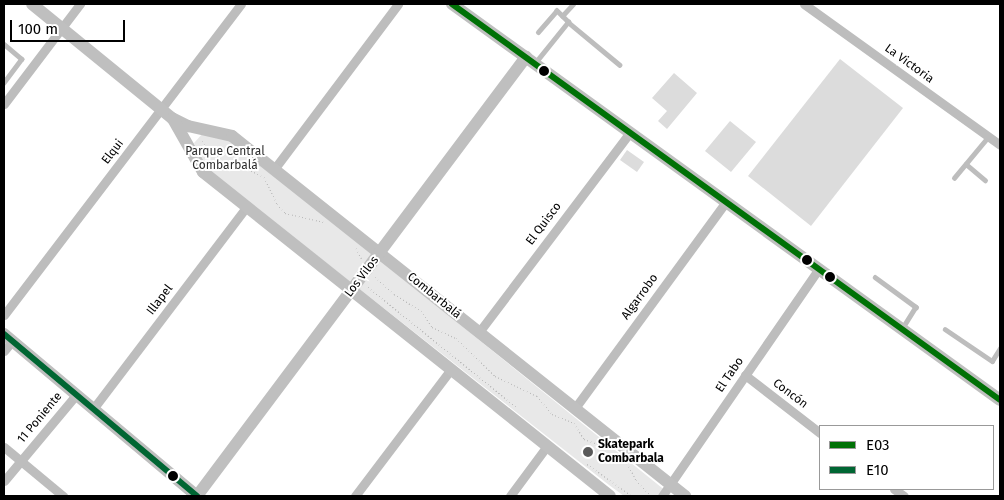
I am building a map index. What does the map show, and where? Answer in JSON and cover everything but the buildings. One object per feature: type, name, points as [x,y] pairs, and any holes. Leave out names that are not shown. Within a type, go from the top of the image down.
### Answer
[{"type":"street","name":"Combarbalá","points":[[32,4],[172,118],[199,132],[228,134],[275,168],[685,496]]},
{"type":"street","points":[[4,104],[80,4]]},
{"type":"street","name":"Elqui","points":[[4,315],[241,4]]},
{"type":"street","points":[[275,168],[398,4]]},
{"type":"street","points":[[452,4],[1000,400]]},
{"type":"street","name":"La Victoria","points":[[804,4],[1000,145]]},
{"type":"street","name":"Los Vilos","points":[[197,496],[380,253],[531,60]]},
{"type":"street","name":"Combarbalá","points":[[172,118],[202,172],[355,286],[451,369],[610,496]]},
{"type":"street","points":[[189,148],[199,132]]},
{"type":"street","name":"El Quisco","points":[[479,332],[630,132]]},
{"type":"street","name":"Algarrobo","points":[[574,408],[726,202]]},
{"type":"street","name":"Illapel","points":[[93,409],[247,206]]},
{"type":"street","name":"El Tabo","points":[[662,496],[819,268]]},
{"type":"street","points":[[7,342],[76,395],[197,496]]},
{"type":"street","points":[[356,496],[451,369]]},
{"type":"street","name":"Concón","points":[[745,375],[819,432]]},
{"type":"street","name":"11 Poniente","points":[[4,481],[76,395]]},
{"type":"street","points":[[510,496],[547,446]]},
{"type":"street","points":[[4,447],[59,495]]},
{"type":"lane","points":[[562,16],[573,4]]},
{"type":"lane","points":[[539,32],[557,11],[620,65]]},
{"type":"lane","points":[[531,60],[568,22]]},
{"type":"lane","points":[[4,44],[22,58],[4,83]]},
{"type":"lane","points":[[954,178],[988,137]]},
{"type":"lane","points":[[966,164],[984,180]]},
{"type":"lane","points":[[875,277],[916,307],[902,329]]},
{"type":"lane","points":[[945,329],[992,360],[1000,348]]},
{"type":"path","points":[[199,132],[230,168],[248,169],[264,177],[276,204],[285,213],[328,224]]},
{"type":"path","points":[[355,246],[368,270],[394,294],[418,308],[432,327],[459,340],[495,376],[533,394],[552,414],[570,420],[584,439],[608,448]]},
{"type":"path","points":[[355,286],[389,301],[518,409]]},
{"type":"path","points":[[624,459],[636,480],[652,496]]},
{"type":"path","points":[[582,460],[632,496]]},
{"type":"green space","name":"Parque Central Combarbalá","points":[[203,133],[228,137],[672,496],[624,496],[609,485],[204,167],[194,143]]},
{"type":"transit line","name":"E03","points":[[452,4],[1000,400]]},
{"type":"transit line","name":"E10","points":[[4,334],[197,496]]},
{"type":"place","name":"Skatepark Combarbala","points":[[588,452]]}]
